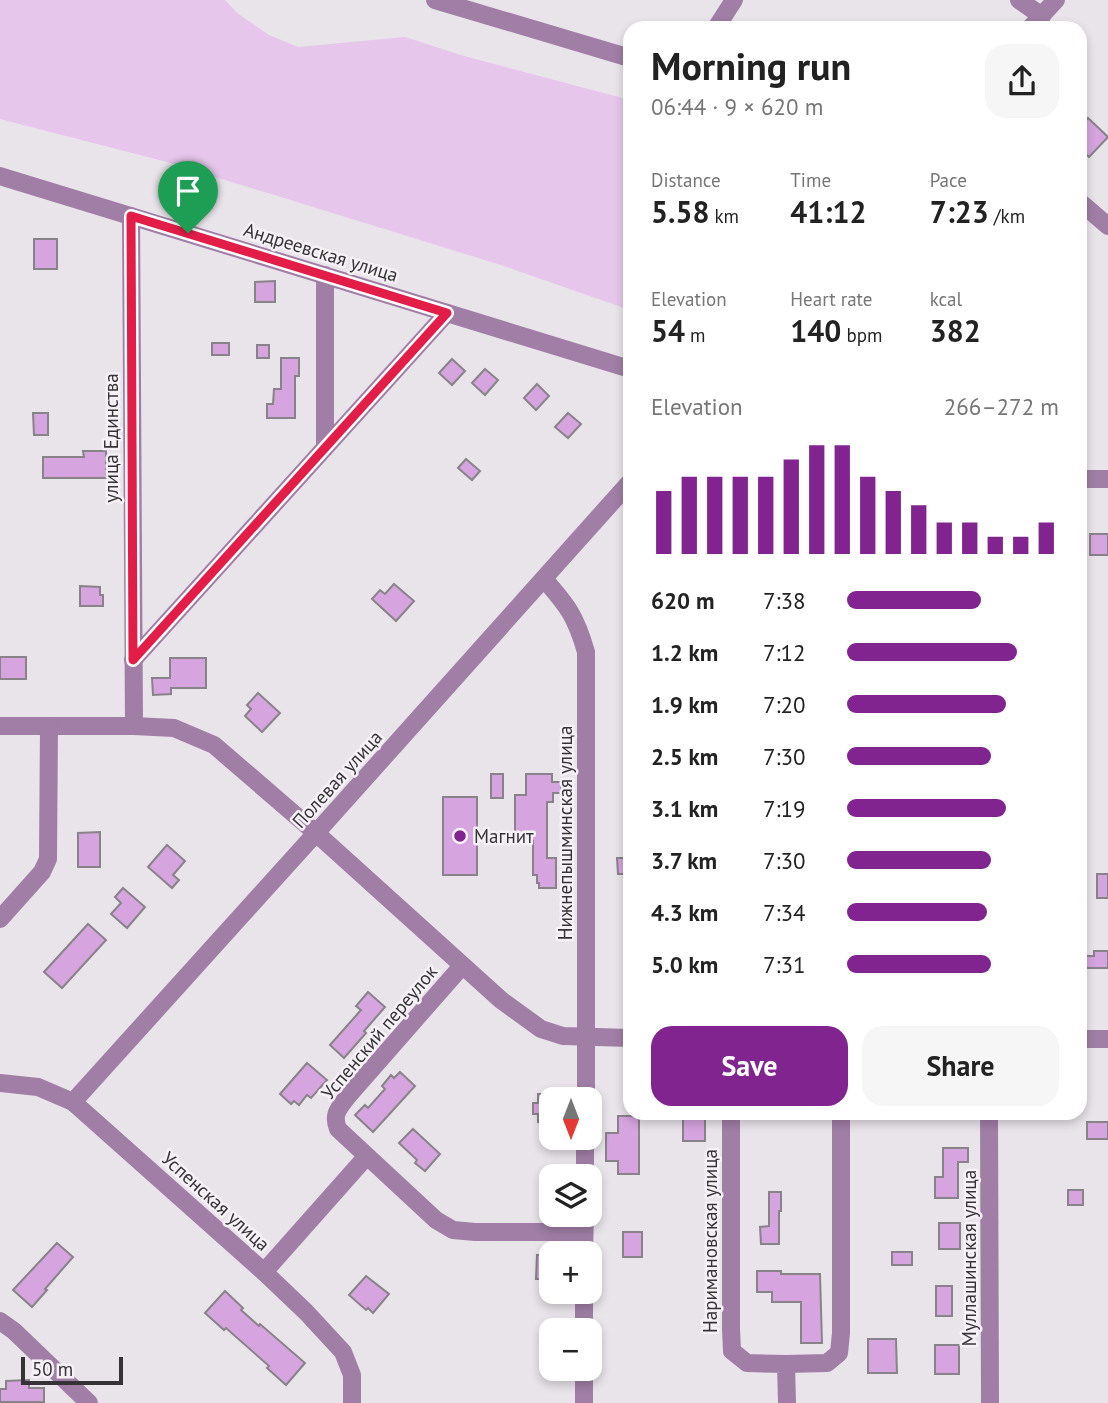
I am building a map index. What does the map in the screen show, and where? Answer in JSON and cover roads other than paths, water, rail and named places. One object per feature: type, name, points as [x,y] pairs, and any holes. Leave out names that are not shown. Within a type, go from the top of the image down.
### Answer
[{"type":"street","points":[[435,0],[483,6],[623,56]]},
{"type":"street","points":[[720,21],[734,0]]},
{"type":"street","points":[[1019,0],[1035,21]]},
{"type":"street","points":[[1037,21],[1056,0]]},
{"type":"street","name":"Андреевская улица","points":[[0,176],[623,367]]},
{"type":"street","points":[[1087,208],[1108,226]]},
{"type":"street","name":"улица Единства","points":[[131,216],[134,726]]},
{"type":"street","points":[[325,275],[326,448]]},
{"type":"street","points":[[133,660],[447,313]]},
{"type":"street","points":[[1087,480],[1108,479]]},
{"type":"street","name":"Полевая улица","points":[[73,1102],[623,490]]},
{"type":"street","name":"Нижнепышминская улица","points":[[544,579],[568,607],[579,628],[586,652],[586,1087]]},
{"type":"street","points":[[0,726],[174,728],[214,745],[501,1000],[541,1030],[563,1037],[623,1038]]},
{"type":"street","points":[[0,919],[42,872],[48,859],[49,726]]},
{"type":"street","name":"Успенский переулок","points":[[462,965],[348,1096],[335,1120],[338,1129],[366,1157],[436,1220],[453,1230],[475,1232],[539,1227]]},
{"type":"street","points":[[1087,1039],[1108,1039]]},
{"type":"street","name":"Успенская улица","points":[[0,1083],[38,1087],[73,1102],[264,1272],[343,1352],[352,1375],[352,1403]]},
{"type":"street","name":"Наримановская улица","points":[[731,1120],[732,1351],[747,1363],[786,1364],[827,1363],[839,1353],[841,1120]]},
{"type":"street","name":"Муллашинская улица","points":[[989,1120],[990,1403]]},
{"type":"street","points":[[264,1272],[366,1157]]},
{"type":"street","points":[[0,1321],[14,1331],[89,1403]]},
{"type":"street","points":[[786,1364],[787,1403]]},
{"type":"street","points":[[584,1381],[584,1403]]},
{"type":"place","name":"Магнит","points":[[460,836]]}]
